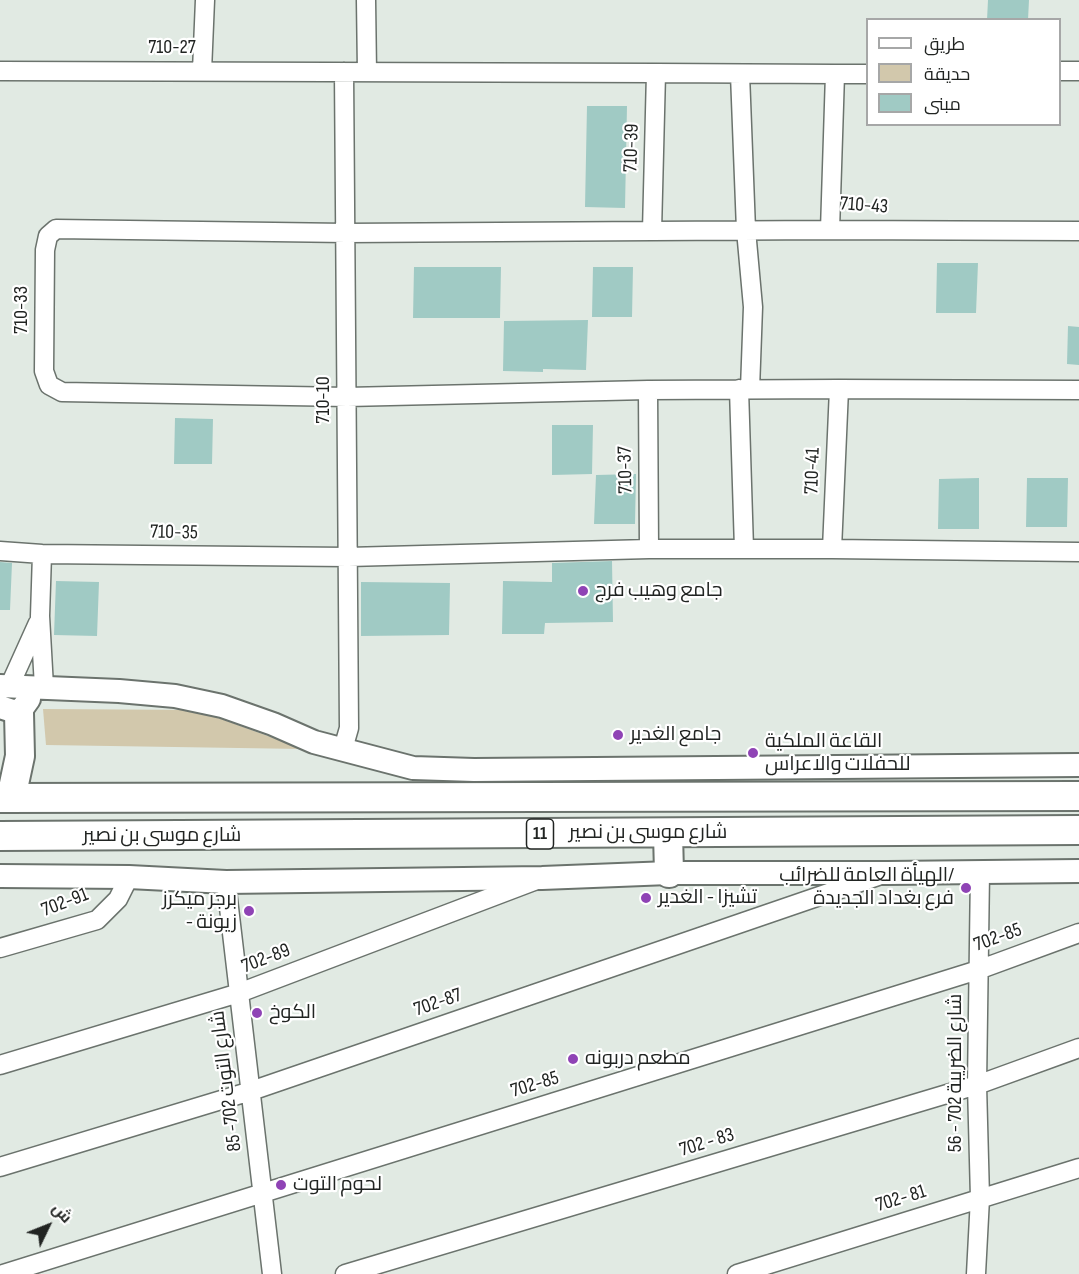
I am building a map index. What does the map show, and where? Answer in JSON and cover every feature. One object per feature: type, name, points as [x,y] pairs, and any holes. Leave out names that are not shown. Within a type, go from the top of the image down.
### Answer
[{"type":"main road","points":[[5,798],[20,756],[10,710]]},
{"type":"main road","name":"شارع موسى بن نصير","points":[[5,798],[1079,796]]},
{"type":"main road","name":"شارع موسى بن نصير","points":[[0,836],[1079,831]]},
{"type":"main road","points":[[668,833],[669,873]]},
{"type":"street","points":[[202,71],[205,0]]},
{"type":"street","points":[[366,0],[367,72]]},
{"type":"street","name":"710-27","points":[[0,71],[344,72]]},
{"type":"street","points":[[1061,71],[1079,71]]},
{"type":"street","points":[[344,72],[866,74]]},
{"type":"street","name":"710-10","points":[[344,72],[348,558],[346,739]]},
{"type":"street","name":"710-39","points":[[652,231],[656,73]]},
{"type":"street","points":[[740,74],[746,230],[753,307],[745,389],[744,549]]},
{"type":"street","name":"710-43","points":[[835,74],[830,230],[1079,231]]},
{"type":"street","name":"710-33","points":[[346,233],[56,228],[48,236],[45,250],[44,371],[49,385],[62,392],[347,397]]},
{"type":"street","points":[[346,233],[830,230]]},
{"type":"street","points":[[347,397],[745,389],[1079,390]]},
{"type":"street","name":"710-41","points":[[832,549],[839,389]]},
{"type":"street","name":"710-37","points":[[648,390],[649,549]]},
{"type":"street","points":[[348,558],[649,549],[1079,552]]},
{"type":"street","name":"710-35","points":[[0,551],[42,554],[348,558]]},
{"type":"street","points":[[42,554],[40,616],[44,687]]},
{"type":"street","points":[[5,686],[22,663],[40,616]]},
{"type":"street","points":[[5,686],[175,696],[222,706],[273,724],[314,742],[346,739],[413,768],[474,770],[1079,765]]},
{"type":"street","points":[[10,710],[44,687]]},
{"type":"street","points":[[0,876],[129,877],[226,882],[542,878],[669,873],[1079,871]]},
{"type":"street","name":"شارع الضريبة 702 - 56","points":[[976,1274],[980,1198],[977,1086],[980,872]]},
{"type":"street","name":"702-87","points":[[0,1167],[251,1091],[888,873]]},
{"type":"street","name":"702-91","points":[[0,948],[97,920],[118,899],[129,877]]},
{"type":"street","name":"702-89","points":[[0,1065],[239,993],[542,878]]},
{"type":"street","name":"شارع التوت 702- 85","points":[[226,882],[272,1274]]},
{"type":"street","name":"702-85","points":[[3,1274],[978,970],[1079,933]]},
{"type":"street","name":"702 - 83","points":[[345,1274],[977,1086],[1079,1048]]},
{"type":"street","name":"702- 81","points":[[737,1274],[1079,1168]]},
{"type":"green space","points":[[43,709],[197,710],[303,749],[46,745]]},
{"type":"building","points":[[988,0],[1029,0],[1028,18],[987,18]]},
{"type":"building","points":[[587,106],[627,106],[625,208],[585,207]]},
{"type":"building","points":[[937,263],[978,263],[976,313],[936,313]]},
{"type":"building","points":[[414,267],[501,267],[500,318],[413,318]]},
{"type":"building","points":[[593,267],[633,267],[632,317],[592,317]]},
{"type":"building","points":[[588,320],[586,370],[503,371],[504,321]]},
{"type":"building","points":[[1068,326],[1079,327],[1079,365],[1067,364]]},
{"type":"building","points":[[175,418],[213,419],[212,464],[174,464]]},
{"type":"building","points":[[552,425],[593,425],[592,474],[552,475]]},
{"type":"building","points":[[636,474],[635,524],[594,524],[596,475]]},
{"type":"building","points":[[979,478],[979,529],[938,529],[939,479]]},
{"type":"building","points":[[1027,478],[1068,478],[1067,527],[1026,527]]},
{"type":"building","points":[[612,561],[613,622],[545,623],[544,634],[502,634],[503,581],[552,582],[552,563]]},
{"type":"building","points":[[0,562],[12,563],[10,610],[0,610]]},
{"type":"building","points":[[56,581],[99,582],[97,636],[54,635]]},
{"type":"building","points":[[361,582],[450,583],[449,635],[361,636]]},
{"type":"place","name":"جامع وهيب فرج","points":[[583,591]]},
{"type":"place","name":"جامع الغدير","points":[[618,735]]},
{"type":"place","name":"القاعة الملكية للحفلات والاعراس","points":[[753,753]]},
{"type":"place","name":"الهيأة العامة للضرائب/ فرع بغداد الجديدة","points":[[966,888]]},
{"type":"place","name":"تشيزا - الغدير","points":[[646,898]]},
{"type":"place","name":"برجر ميكرز - زيونة","points":[[249,911]]},
{"type":"place","name":"الكوخ","points":[[257,1013]]},
{"type":"place","name":"مطعم دربونه","points":[[573,1059]]},
{"type":"place","name":"لحوم التوت","points":[[281,1185]]}]
